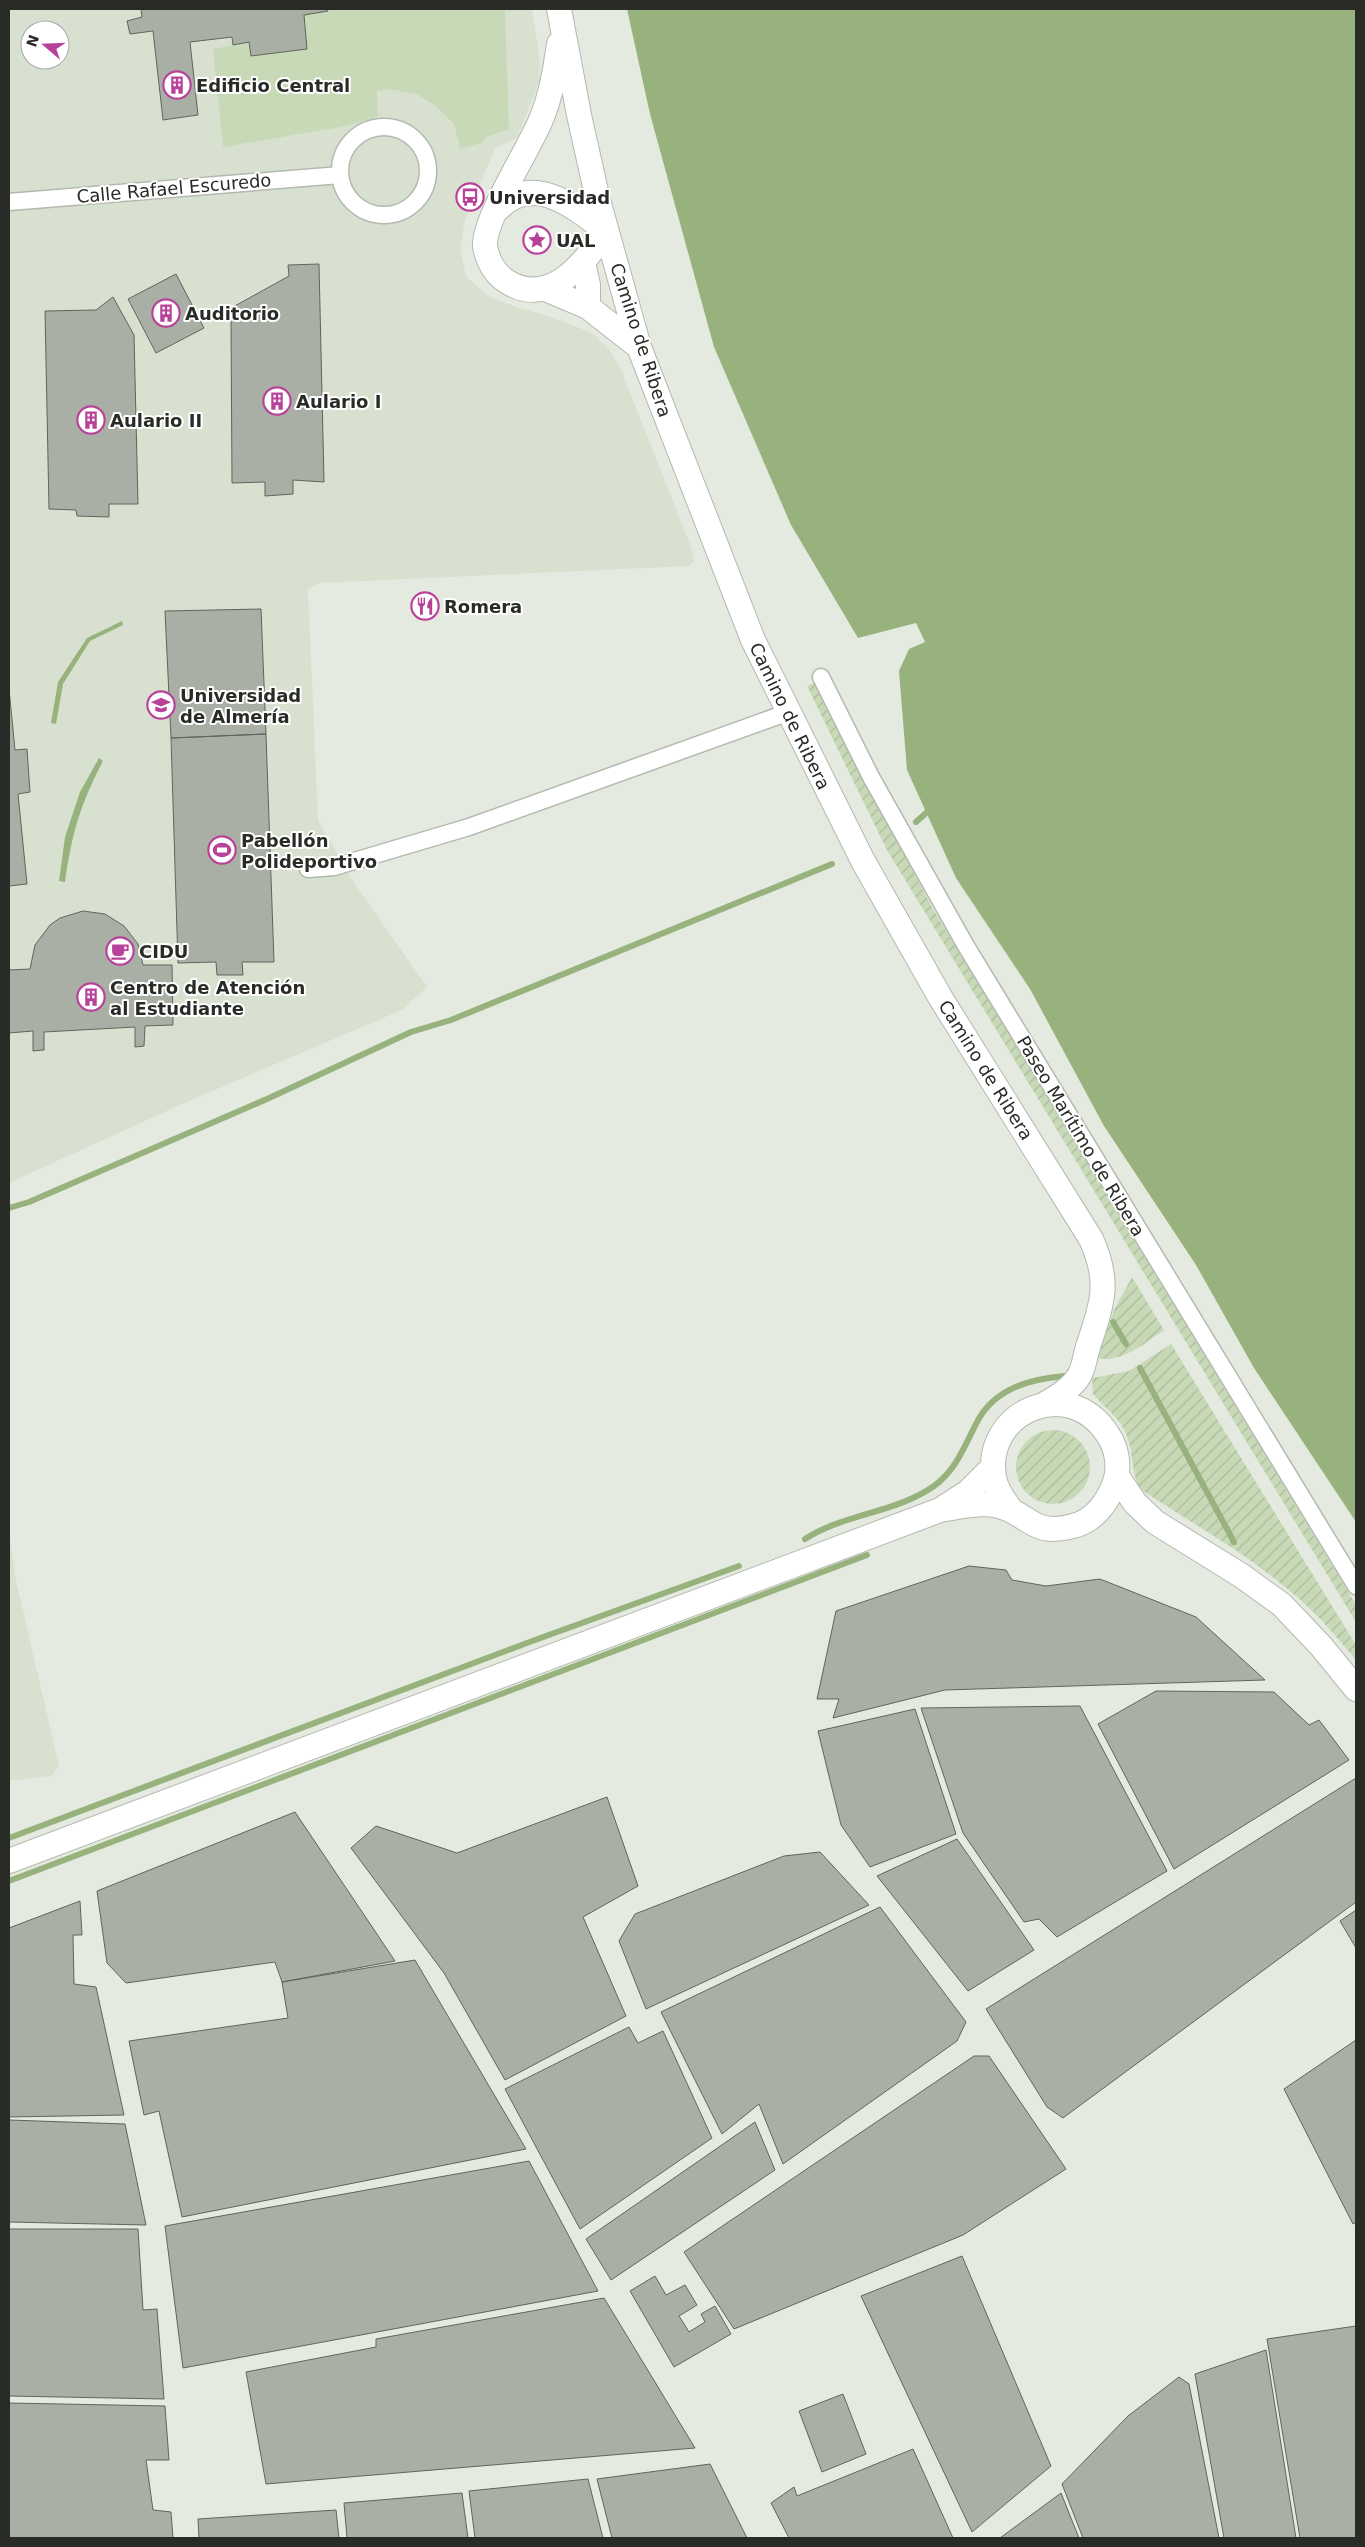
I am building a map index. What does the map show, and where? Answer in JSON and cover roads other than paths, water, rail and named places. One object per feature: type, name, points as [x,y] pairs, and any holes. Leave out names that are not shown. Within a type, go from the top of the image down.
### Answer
[{"type":"main road","points":[[496,210],[518,194],[544,194],[574,207],[606,231],[583,263],[567,278],[543,288],[530,289],[517,286],[495,271],[486,247],[489,221],[549,100],[561,17]]},
{"type":"main road","name":"Camino de Ribera","points":[[561,17],[579,115],[606,231],[639,347],[753,640],[863,861],[940,996],[1091,1239],[1098,1254],[1103,1271],[1104,1288],[1101,1306],[1080,1372],[1057,1397],[1043,1405]]},
{"type":"main road","points":[[583,263],[588,285],[588,307]]},
{"type":"main road","points":[[543,288],[588,307],[639,347]]},
{"type":"main road","points":[[1080,1372],[1081,1388],[1090,1414]]},
{"type":"main road","points":[[940,1510],[986,1504],[1011,1510],[1037,1527],[1050,1529],[1073,1526],[1084,1522],[1106,1503],[1117,1476],[1117,1460],[1112,1441],[1102,1424],[1090,1414],[1067,1403],[1032,1408],[1014,1419],[1002,1434],[995,1452],[993,1467],[999,1492],[1011,1510]]},
{"type":"main road","points":[[9,1861],[940,1510],[968,1492],[993,1467]]},
{"type":"main road","points":[[1117,1476],[1135,1503],[1155,1522],[1242,1576],[1282,1605],[1321,1646],[1356,1689]]},
{"type":"main road","points":[[1097,1512],[1125,1512],[1155,1522]]},
{"type":"street","points":[[381,126],[398,128],[413,136],[424,150],[428,166],[426,184],[420,196],[405,210],[385,215],[373,214],[362,209],[351,200],[343,188],[340,175],[345,149],[353,139],[364,131],[381,126]]},
{"type":"street","name":"Calle Rafael Escuredo","points":[[9,202],[340,175]]},
{"type":"street","name":"Paseo Marítimo de Ribera","points":[[821,677],[875,785],[966,946],[1356,1586]]},
{"type":"street","points":[[308,869],[334,867],[469,827],[789,712]]},
{"type":"waterway","points":[[916,822],[926,813]]},
{"type":"waterway","points":[[9,1208],[29,1202],[267,1099],[411,1032],[451,1020],[832,864]]},
{"type":"waterway","points":[[1113,1322],[1126,1344]]},
{"type":"waterway","points":[[1140,1368],[1234,1542]]},
{"type":"waterway","points":[[805,1539],[836,1524],[903,1502],[934,1486],[942,1480],[954,1465],[983,1412],[992,1402],[1002,1394],[1026,1383],[1065,1376]]},
{"type":"waterway","points":[[9,1881],[867,1555]]},
{"type":"waterway","points":[[9,1838],[535,1640],[739,1566]]},
{"type":"place","name":"Edificio Central","points":[[177,85]]},
{"type":"place","name":"Universidad","points":[[470,197]]},
{"type":"place","name":"UAL","points":[[537,240]]},
{"type":"place","name":"Auditorio","points":[[166,313]]},
{"type":"place","name":"Aulario I","points":[[277,401]]},
{"type":"place","name":"Aulario II","points":[[91,420]]},
{"type":"place","name":"Romera","points":[[425,606]]},
{"type":"place","name":"Universidad de Almería","points":[[161,705]]},
{"type":"place","name":"Pabellón Polideportivo","points":[[222,850]]},
{"type":"place","name":"CIDU","points":[[120,951]]},
{"type":"place","name":"Centro de Atención al Estudiante","points":[[91,997]]}]
